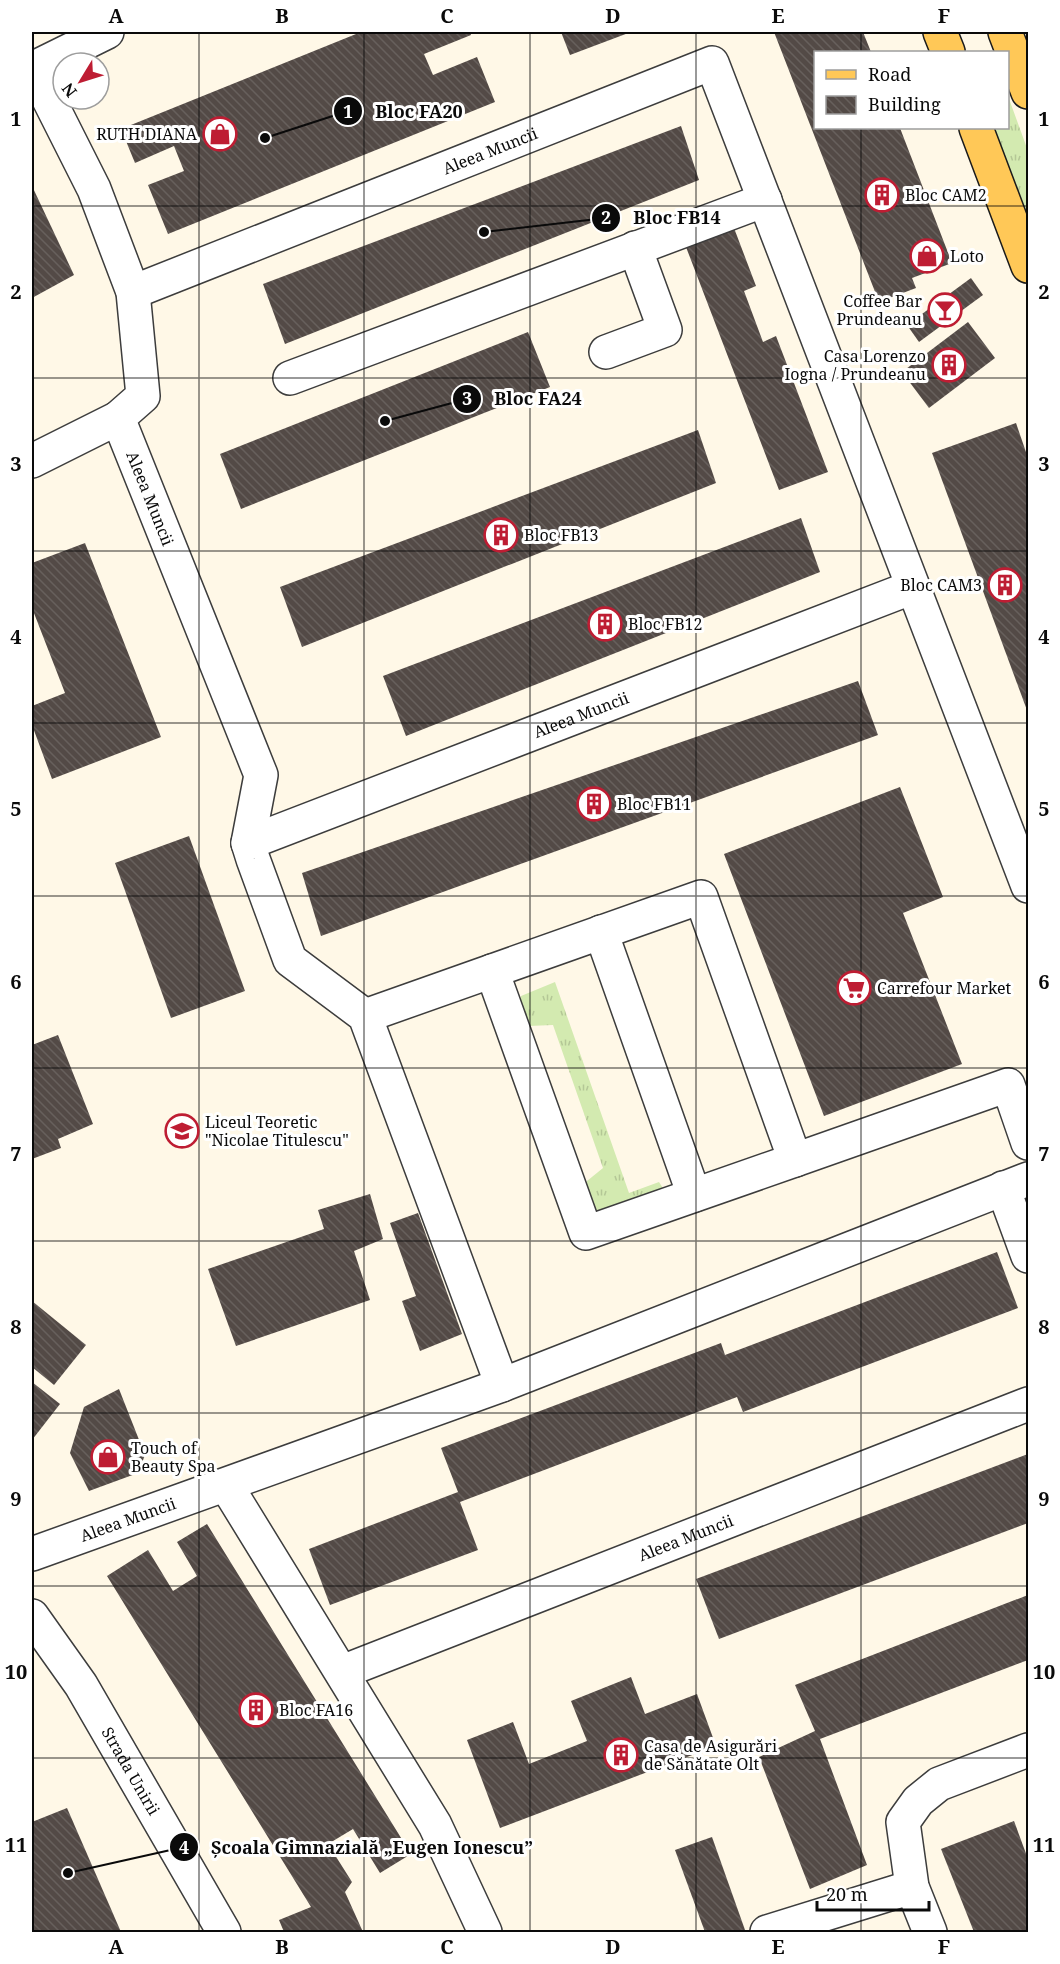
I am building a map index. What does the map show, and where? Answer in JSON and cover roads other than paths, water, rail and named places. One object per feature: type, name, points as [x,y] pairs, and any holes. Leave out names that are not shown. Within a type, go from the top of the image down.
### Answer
[{"type":"main road","points":[[940,32],[948,51]]},
{"type":"main road","points":[[1005,32],[1029,92]]},
{"type":"main road","points":[[976,129],[1029,266]]},
{"type":"street","points":[[32,461],[118,418],[143,396],[133,292],[94,189],[32,68],[107,32]]},
{"type":"street","name":"Aleea Muncii","points":[[133,292],[712,63],[1029,886]]},
{"type":"street","points":[[290,378],[765,200]]},
{"type":"street","points":[[606,352],[665,330],[635,248]]},
{"type":"street","name":"Aleea Muncii","points":[[118,418],[261,775],[248,843]]},
{"type":"street","name":"Aleea Muncii","points":[[248,843],[914,587]]},
{"type":"street","points":[[248,843],[290,960],[365,1016],[502,1385]]},
{"type":"street","points":[[365,1016],[701,897],[795,1160]]},
{"type":"street","points":[[601,932],[694,1195]]},
{"type":"street","points":[[492,971],[586,1233],[1008,1085],[1029,1143]]},
{"type":"street","name":"Aleea Muncii","points":[[32,1554],[502,1385],[1016,1184],[1029,1256]]},
{"type":"street","name":"Aleea Muncii","points":[[342,1672],[1029,1404]]},
{"type":"street","points":[[226,1485],[435,1825],[485,1932]]},
{"type":"street","name":"Strada Unirii","points":[[32,1616],[81,1685],[224,1932]]},
{"type":"street","points":[[930,1932],[912,1887],[903,1822],[918,1801],[939,1784],[1029,1750]]},
{"type":"street","points":[[767,1932],[912,1887]]},
{"type":"place","name":"RUTH DIANA","points":[[220,134]]},
{"type":"place","name":"Bloc FA20","points":[[265,138]]},
{"type":"place","name":"Bloc CAM2","points":[[882,195]]},
{"type":"place","name":"Bloc FB14","points":[[484,232]]},
{"type":"place","name":"Loto","points":[[927,256]]},
{"type":"place","name":"Coffee Bar Prundeanu","points":[[945,310]]},
{"type":"place","name":"Casa Lorenzo Iogna / Prundeanu","points":[[949,365]]},
{"type":"place","name":"Bloc FA24","points":[[385,421]]},
{"type":"place","name":"Bloc FB13","points":[[501,535]]},
{"type":"place","name":"Bloc CAM3","points":[[1005,585]]},
{"type":"place","name":"Bloc FB12","points":[[605,624]]},
{"type":"place","name":"Bloc FB11","points":[[594,804]]},
{"type":"place","name":"Carrefour Market","points":[[854,988]]},
{"type":"place","name":"Liceul Teoretic \"Nicolae Titulescu\"","points":[[182,1131]]},
{"type":"place","name":"Touch of Beauty Spa","points":[[108,1457]]},
{"type":"place","name":"Bloc FA16","points":[[256,1710]]},
{"type":"place","name":"Casa de Asigurări de Sănătate Olt","points":[[621,1755]]},
{"type":"place","name":"Școala Gimnazială „Eugen Ionescu”","points":[[68,1873]]}]
